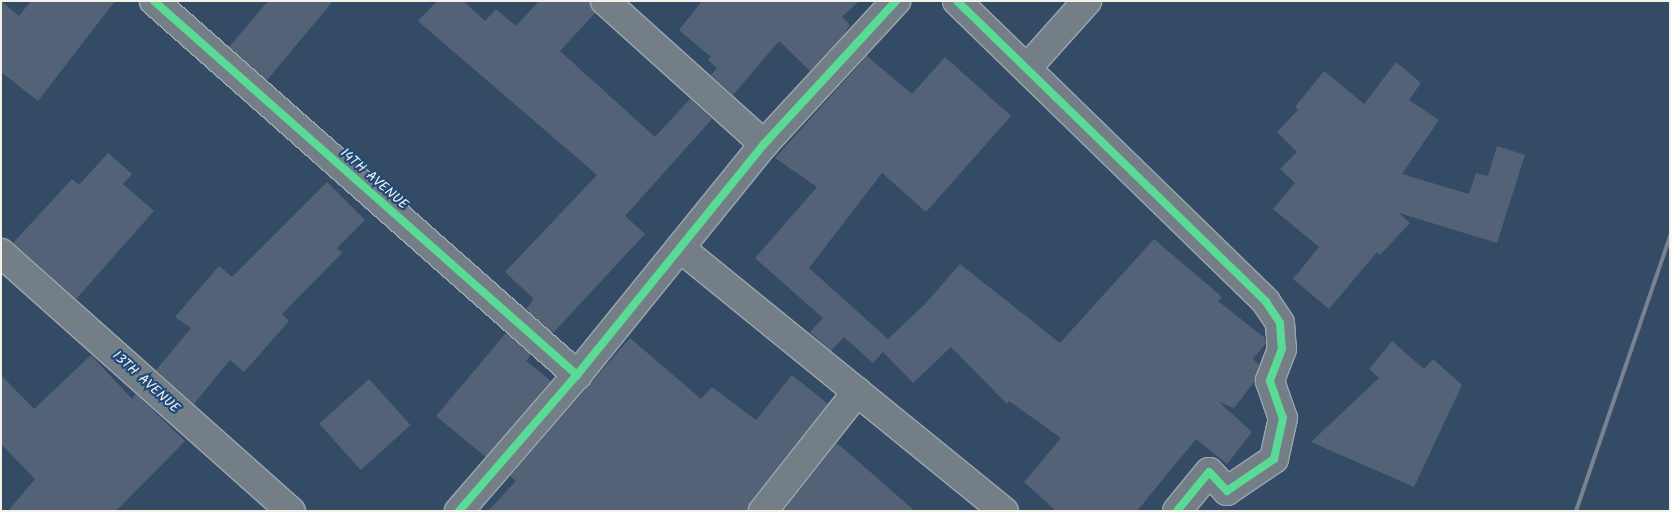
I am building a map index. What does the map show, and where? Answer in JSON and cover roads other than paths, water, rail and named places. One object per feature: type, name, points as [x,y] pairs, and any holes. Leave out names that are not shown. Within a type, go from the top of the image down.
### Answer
[{"type":"street","name":"14TH AVENUE","points":[[154,1],[577,376]]},
{"type":"street","points":[[605,1],[764,144]]},
{"type":"street","points":[[459,511],[577,376],[764,144],[896,1]]},
{"type":"street","points":[[957,1],[1028,67],[1266,302],[1280,324],[1282,349],[1270,381],[1283,418],[1274,459],[1228,491],[1209,472],[1177,511]]},
{"type":"street","points":[[1028,67],[1088,1]]},
{"type":"street","points":[[680,248],[1004,511]]},
{"type":"street","name":"13TH AVENUE","points":[[1,253],[291,511]]},
{"type":"street","points":[[763,511],[857,392]]},
{"type":"railway","points":[[1576,511],[1670,236]]}]
